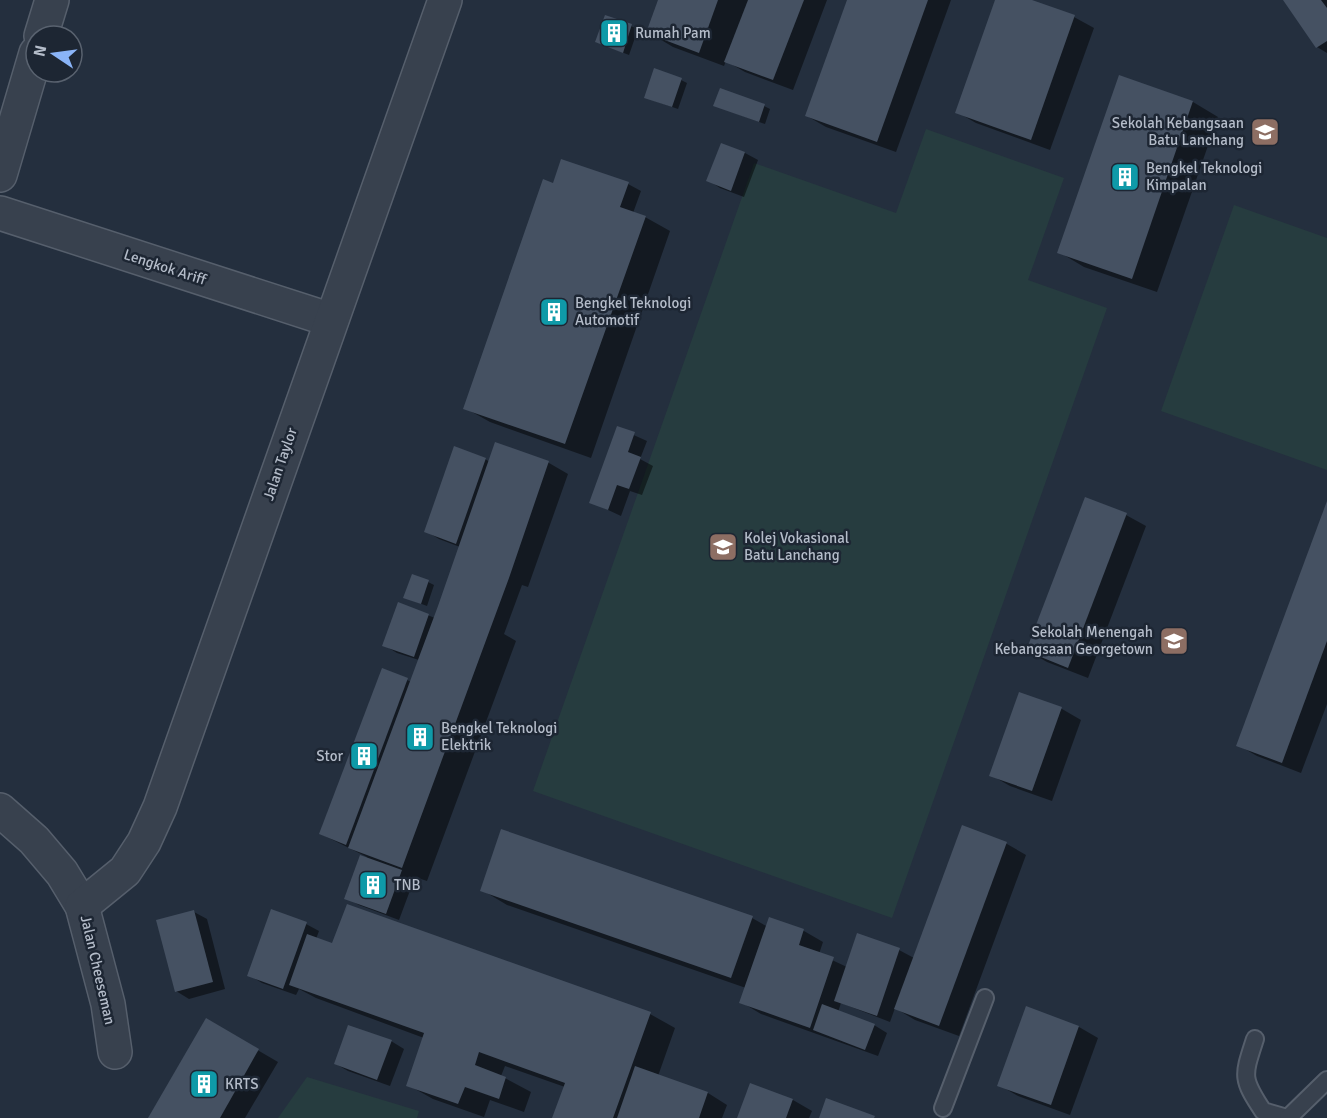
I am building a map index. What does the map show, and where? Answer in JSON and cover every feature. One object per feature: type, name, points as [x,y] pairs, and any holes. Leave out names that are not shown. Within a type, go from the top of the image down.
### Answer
[{"type":"street","points":[[45,24],[52,0]]},
{"type":"street","name":"Jalan Taylor","points":[[82,906],[125,871],[144,842],[160,807],[445,0]]},
{"type":"street","points":[[0,176],[27,84]]},
{"type":"street","name":"Lengkok Ariff","points":[[0,213],[331,320]]},
{"type":"street","name":"Jalan Cheeseman","points":[[0,810],[34,840],[62,873],[82,906],[108,1004],[115,1052]]},
{"type":"lane","points":[[943,1108],[985,998]]},
{"type":"lane","points":[[1255,1039],[1245,1068],[1247,1088],[1263,1111],[1288,1118],[1327,1080]]},
{"type":"green space","points":[[926,129],[1064,178],[1028,280],[1107,308],[892,918],[533,791],[754,163],[896,213]]},
{"type":"green space","points":[[1234,205],[1327,238],[1327,470],[1161,411]]},
{"type":"green space","points":[[307,1077],[419,1111],[417,1118],[278,1118]]},
{"type":"building","points":[[658,0],[718,0],[699,53],[646,33]]},
{"type":"building","points":[[748,0],[804,0],[773,80],[724,62]]},
{"type":"building","points":[[847,0],[928,0],[877,142],[805,116]]},
{"type":"building","points":[[995,0],[1032,0],[1075,15],[1031,140],[955,113]]},
{"type":"building","points":[[1283,0],[1321,0],[1327,8],[1327,41],[1316,48]]},
{"type":"building","name":"Rumah Pam","points":[[605,15],[632,24],[623,53],[595,42]]},
{"type":"building","points":[[654,68],[682,78],[672,107],[644,98]]},
{"type":"building","name":"Bengkel Teknologi Kimpalan","points":[[1119,75],[1193,101],[1132,279],[1057,253]]},
{"type":"building","points":[[720,88],[765,104],[759,122],[713,106]]},
{"type":"building","points":[[721,143],[745,152],[731,191],[706,181]]},
{"type":"building","name":"Bengkel Teknologi Automotif","points":[[561,159],[629,182],[620,207],[646,216],[565,444],[463,409],[543,179],[553,183]]},
{"type":"building","points":[[617,426],[635,432],[628,452],[641,457],[629,489],[617,485],[608,510],[589,503]]},
{"type":"building","points":[[495,442],[549,461],[509,578],[402,868],[348,848],[438,606]]},
{"type":"building","points":[[454,446],[486,458],[456,544],[424,532]]},
{"type":"building","points":[[1085,497],[1127,513],[1068,668],[1026,651]]},
{"type":"building","points":[[1327,501],[1327,641],[1282,763],[1236,746]]},
{"type":"building","points":[[412,574],[429,580],[421,604],[403,598]]},
{"type":"building","points":[[398,602],[429,614],[414,657],[382,646]]},
{"type":"building","name":"Stor","points":[[382,668],[408,678],[346,845],[319,834]]},
{"type":"building","points":[[1019,692],[1062,707],[1032,791],[989,776]]},
{"type":"building","points":[[962,825],[1007,842],[939,1026],[894,1009]]},
{"type":"building","points":[[501,829],[753,916],[731,978],[480,891]]},
{"type":"building","name":"TNB","points":[[360,855],[402,870],[386,914],[344,899]]},
{"type":"building","points":[[347,904],[651,1012],[613,1118],[552,1118],[565,1083],[479,1052],[475,1065],[506,1077],[499,1099],[465,1087],[458,1104],[406,1086],[424,1033],[289,985],[307,934],[332,943]]},
{"type":"building","points":[[271,909],[307,922],[283,989],[247,976]]},
{"type":"building","points":[[194,910],[213,982],[175,992],[156,920]]},
{"type":"building","points":[[769,917],[804,929],[799,945],[834,957],[810,1028],[739,1003]]},
{"type":"building","points":[[857,933],[900,948],[877,1016],[834,1001]]},
{"type":"building","points":[[822,1004],[875,1024],[865,1050],[813,1030]]},
{"type":"building","points":[[1026,1006],[1079,1026],[1051,1105],[997,1086]]},
{"type":"building","name":"KRTS","points":[[206,1018],[259,1049],[220,1118],[148,1118]]},
{"type":"building","points":[[348,1025],[392,1040],[377,1080],[334,1064]]},
{"type":"building","points":[[635,1066],[708,1092],[699,1118],[617,1118]]},
{"type":"building","points":[[750,1083],[793,1099],[786,1118],[737,1118]]},
{"type":"building","points":[[826,1098],[875,1116],[874,1118],[819,1118]]},
{"type":"place","name":"Rumah Pam","points":[[614,33]]},
{"type":"place","name":"Sekolah Kebangsaan Batu Lanchang","points":[[1265,132]]},
{"type":"place","name":"Bengkel Teknologi Kimpalan","points":[[1125,177]]},
{"type":"place","name":"Bengkel Teknologi Automotif","points":[[554,312]]},
{"type":"place","name":"Kolej Vokasional Batu Lanchang","points":[[723,547]]},
{"type":"place","name":"Sekolah Menengah Kebangsaan Georgetown","points":[[1174,641]]},
{"type":"place","name":"Bengkel Teknologi Elektrik","points":[[420,737]]},
{"type":"place","name":"Stor","points":[[364,756]]},
{"type":"place","name":"TNB","points":[[373,885]]},
{"type":"place","name":"KRTS","points":[[204,1084]]}]
